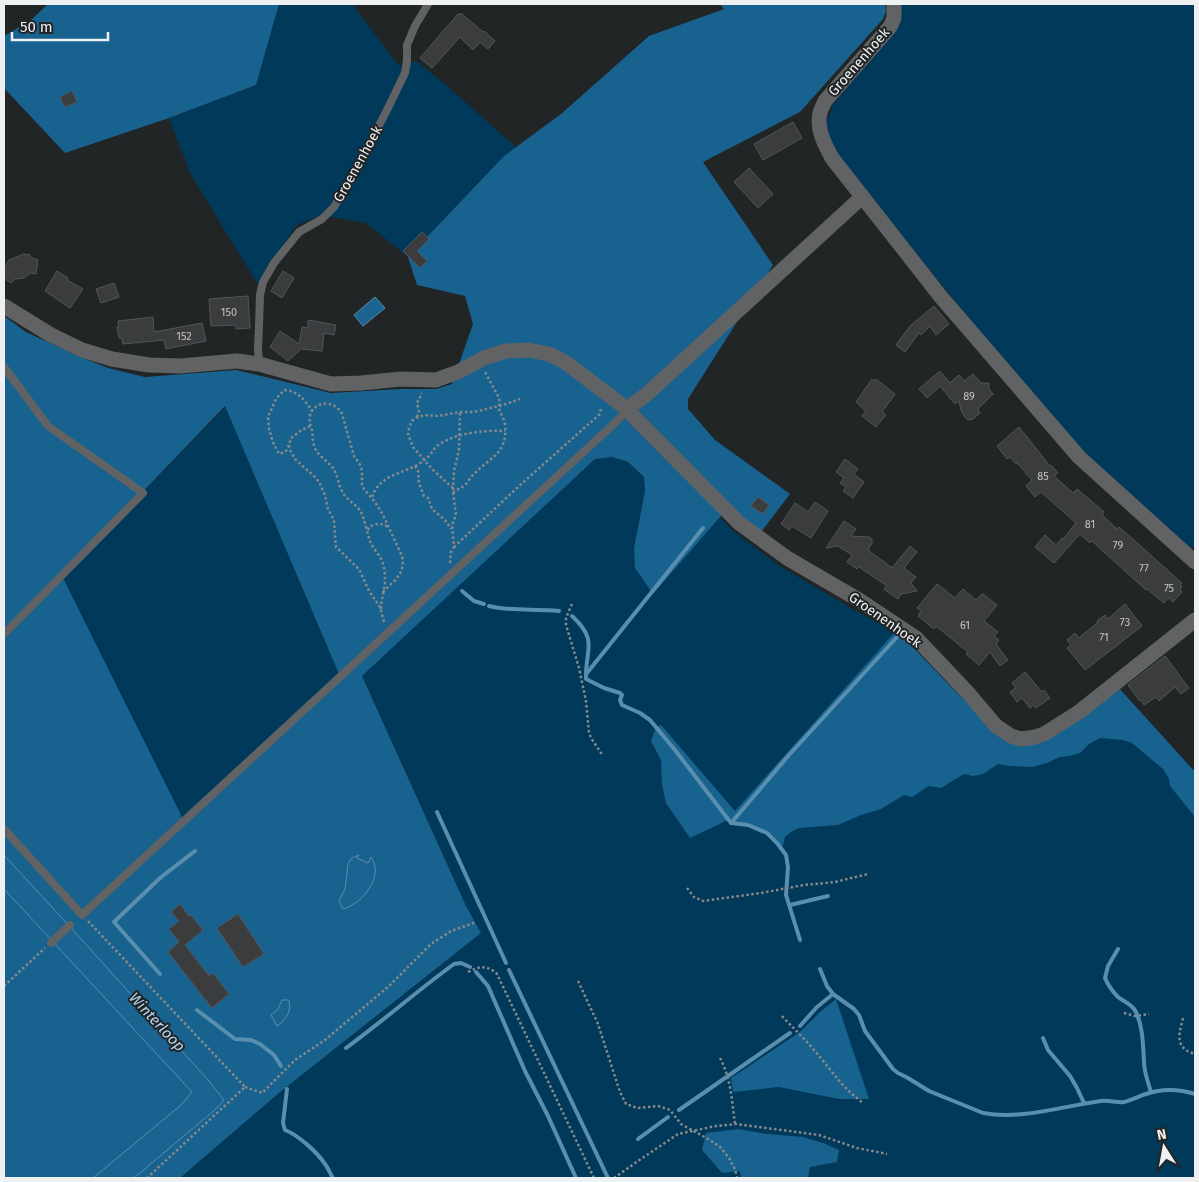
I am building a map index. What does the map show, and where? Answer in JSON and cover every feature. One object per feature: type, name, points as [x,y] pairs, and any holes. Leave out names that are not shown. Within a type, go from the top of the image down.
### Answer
[{"type":"street","name":"Groenenhoek","points":[[894,4],[894,18],[890,27],[825,102],[820,112],[819,122],[825,145],[832,158],[941,297],[1079,457],[1195,562]]},
{"type":"street","points":[[627,409],[647,394],[862,197]]},
{"type":"street","name":"Groenenhoek","points":[[4,306],[51,335],[82,350],[112,359],[149,365],[172,366],[237,361],[260,364],[331,384],[401,379],[436,380],[458,372],[484,358],[506,351],[528,350],[549,354],[565,362],[627,409],[739,522],[787,558],[859,600],[916,638],[969,694],[996,726],[1011,736],[1021,739],[1044,734],[1079,712],[1195,620]]},
{"type":"lane","name":"Groenenhoek","points":[[260,364],[258,348],[260,295],[263,282],[274,263],[299,232],[322,220],[334,207],[405,73],[407,45],[415,26],[428,4]]},
{"type":"lane","points":[[4,367],[48,426],[143,494],[4,634]]},
{"type":"lane","points":[[4,829],[82,915],[617,421],[627,409]]},
{"type":"lane","points":[[52,943],[70,925]]},
{"type":"path","points":[[453,493],[465,485],[475,472],[497,455],[504,439],[504,420],[499,406],[499,398],[485,372],[478,375]]},
{"type":"path","points":[[310,426],[294,435],[286,451],[280,454],[277,451],[269,429],[268,417],[276,398],[284,390],[297,392],[312,411]]},
{"type":"path","points":[[417,417],[419,412],[417,403],[422,392]]},
{"type":"path","points":[[453,488],[413,447],[408,434],[412,421],[417,417],[425,415],[474,412],[520,399]]},
{"type":"path","points":[[454,547],[600,414],[601,407],[598,403]]},
{"type":"path","points":[[383,592],[400,573],[404,563],[400,550],[379,507],[364,490],[361,466],[354,456],[340,409],[331,404],[323,404],[312,411],[310,417],[314,447],[318,454],[333,468],[343,492],[360,511],[372,545],[381,558],[385,579],[381,599],[385,628],[384,636]]},
{"type":"path","points":[[452,574],[450,558],[454,547],[452,525],[456,515],[453,488],[454,471],[459,450],[460,412]]},
{"type":"path","points":[[372,497],[376,487],[386,479],[415,466],[429,456],[438,446],[459,436],[488,431],[505,431]]},
{"type":"path","points":[[288,445],[295,459],[320,484],[328,509],[334,520],[336,547],[359,568],[369,591],[381,609]]},
{"type":"path","points":[[415,466],[418,470],[419,483],[424,496],[428,498],[432,510],[445,520],[452,530]]},
{"type":"path","points":[[367,532],[369,527],[376,524],[381,523],[388,527]]},
{"type":"path","points":[[572,604],[566,618],[566,625],[580,668],[591,738],[603,756]]},
{"type":"path","points":[[687,888],[694,897],[703,901],[780,890],[795,886],[840,881],[868,874]]},
{"type":"path","points":[[82,915],[245,1088],[262,1093],[295,1060],[325,1040],[388,986],[432,944],[451,931],[474,923]]},
{"type":"path","points":[[4,986],[52,943]]},
{"type":"path","points":[[468,972],[480,967],[486,967],[492,969],[497,974],[594,1178]]},
{"type":"path","points":[[578,981],[593,1011],[620,1092],[626,1104],[637,1108],[658,1106],[670,1110],[681,1124],[720,1147],[729,1158],[737,1178]]},
{"type":"path","points":[[1124,1013],[1135,1016],[1149,1014]]},
{"type":"path","points":[[782,1016],[844,1086],[862,1102]]},
{"type":"path","points":[[1183,1018],[1179,1032],[1179,1041],[1186,1051],[1195,1054]]},
{"type":"path","points":[[720,1058],[729,1080],[735,1124]]},
{"type":"path","points":[[147,1178],[245,1088]]},
{"type":"path","points":[[614,1178],[678,1134],[735,1124],[819,1135],[857,1148],[886,1154]]},
{"type":"shaded area","points":[[48,4],[279,4],[256,85],[169,118],[65,153],[4,88],[4,36],[30,21]]},
{"type":"shaded area","points":[[279,4],[352,4],[399,66],[416,61],[516,147],[504,156],[408,257],[366,223],[321,215],[297,225],[257,283],[190,173],[169,118],[256,85]]},
{"type":"shaded area","points":[[720,4],[885,4],[886,11],[883,19],[800,112],[703,162],[773,265],[688,399],[688,409],[715,440],[790,494],[758,536],[727,510],[653,594],[635,568],[634,548],[645,491],[644,477],[628,462],[612,457],[595,459],[362,676],[466,906],[481,933],[279,1093],[180,1178],[4,1178],[4,316],[26,332],[78,356],[108,368],[145,377],[236,370],[331,393],[436,389],[452,384],[473,324],[465,296],[417,285],[408,257],[504,156],[561,114],[649,36],[724,9]],"holes":[[[225,406],[339,674],[183,819],[62,576]]]},
{"type":"shaded area","points":[[899,4],[1195,4],[1195,544],[1190,549],[1069,438],[962,310],[837,155],[825,126],[833,105],[901,17]]},
{"type":"shaded area","points":[[375,297],[385,308],[363,326],[354,315]]},
{"type":"shaded area","points":[[226,406],[339,674],[183,820],[62,576]]},
{"type":"shaded area","points":[[612,457],[628,462],[644,477],[645,491],[634,548],[653,593],[720,517],[732,530],[781,567],[895,632],[997,732],[1019,744],[1118,687],[1195,772],[1195,1178],[180,1178],[279,1093],[481,933],[466,906],[362,676],[595,458]]},
{"type":"shaded area","points":[[895,632],[904,638],[997,732],[1019,744],[1118,687],[1195,772],[1195,817],[1170,786],[1169,779],[1163,769],[1132,743],[1123,740],[1100,738],[1089,744],[1080,753],[1060,757],[1047,763],[1032,767],[998,764],[983,774],[973,776],[964,774],[941,788],[929,786],[912,797],[904,795],[881,809],[838,825],[799,828],[785,837],[782,849],[762,830],[752,826],[734,824],[728,820],[690,838],[666,803],[662,784],[661,760],[651,741],[656,727],[661,725],[735,811]]},
{"type":"shaded area","points":[[4,855],[224,1100],[216,1109],[134,1178],[93,1178],[181,1105],[192,1092],[4,889]]},
{"type":"shaded area","points":[[359,855],[357,858],[368,863],[371,857],[375,864],[373,880],[364,895],[343,909],[339,901],[345,889],[348,864],[352,858]]},
{"type":"shaded area","points":[[836,999],[869,1099],[839,1099],[779,1087],[733,1092],[731,1078],[800,1032]]},
{"type":"shaded area","points":[[282,1000],[289,1000],[290,1008],[286,1018],[277,1026],[271,1015],[278,1009]]},
{"type":"shaded area","points":[[738,1129],[803,1137],[823,1143],[839,1150],[837,1162],[810,1167],[808,1178],[741,1178],[740,1171],[722,1173],[702,1150],[706,1133]]},
{"type":"building","points":[[461,13],[495,41],[488,49],[480,42],[473,50],[460,37],[432,68],[420,58],[458,14]]},
{"type":"building","points":[[72,91],[77,102],[65,107],[60,97]]},
{"type":"building","points":[[793,122],[802,138],[763,160],[754,144]]},
{"type":"building","points":[[749,168],[773,194],[758,208],[734,182]]},
{"type":"building","points":[[422,232],[429,239],[417,251],[427,261],[420,268],[403,251]]},
{"type":"building","points":[[24,254],[38,260],[36,274],[31,273],[24,278],[15,279],[11,283],[4,278],[4,269],[9,260]]},
{"type":"building","points":[[57,271],[68,278],[67,280],[83,289],[70,308],[45,291]]},
{"type":"building","points":[[283,271],[294,278],[282,298],[271,291]]},
{"type":"building","points":[[114,283],[119,297],[101,303],[96,289]]},
{"type":"building","points":[[248,296],[250,328],[236,329],[236,325],[211,326],[209,299]]},
{"type":"building","points":[[934,306],[949,324],[936,335],[930,326],[921,335],[919,333],[905,352],[896,345],[910,326]]},
{"type":"building","points":[[153,317],[154,332],[202,323],[206,341],[166,349],[164,340],[123,344],[122,338],[119,338],[118,321]]},
{"type":"building","points":[[308,320],[336,325],[334,335],[324,333],[322,351],[301,349],[288,361],[270,347],[280,331],[299,344],[302,327],[308,328]]},
{"type":"building","points":[[940,371],[950,383],[959,375],[964,381],[973,374],[981,383],[989,383],[989,389],[993,394],[978,409],[980,413],[973,419],[968,420],[965,417],[959,401],[955,404],[940,386],[927,398],[919,389]]},
{"type":"building","points":[[872,379],[874,381],[876,379],[895,394],[882,412],[886,415],[876,427],[862,416],[866,411],[856,402]]},
{"type":"building","points":[[1019,427],[1050,466],[1058,473],[1054,476],[1073,493],[1077,489],[1104,512],[1102,515],[1117,529],[1119,527],[1182,583],[1180,590],[1182,592],[1173,602],[1169,598],[1164,603],[1146,590],[1092,541],[1090,543],[1080,534],[1054,563],[1035,547],[1045,535],[1056,545],[1076,523],[1041,492],[1035,497],[1026,486],[1032,480],[1010,457],[1007,459],[997,446]]},
{"type":"building","points":[[845,459],[858,469],[854,474],[864,482],[853,498],[843,491],[846,487],[840,483],[844,478],[836,472]]},
{"type":"building","points":[[758,497],[769,505],[763,514],[751,506]]},
{"type":"building","points":[[815,502],[828,511],[811,538],[792,526],[789,530],[781,524],[795,503],[808,512]]},
{"type":"building","points":[[844,521],[856,529],[851,536],[869,537],[872,539],[868,550],[892,568],[910,546],[917,552],[904,568],[916,577],[911,583],[917,591],[901,594],[898,599],[884,589],[887,586],[859,567],[857,569],[847,562],[852,555],[838,546],[826,548]]},
{"type":"building","points":[[937,584],[955,598],[963,589],[976,600],[983,594],[997,605],[984,621],[998,632],[994,636],[999,640],[996,644],[1008,660],[1000,666],[990,652],[979,665],[966,654],[968,652],[936,626],[934,629],[918,616],[921,611],[917,608]]},
{"type":"building","points":[[1125,604],[1142,626],[1085,670],[1067,648],[1071,645],[1067,640],[1075,633],[1079,638],[1105,615],[1108,619]]},
{"type":"building","points":[[1165,656],[1189,688],[1181,694],[1175,687],[1159,701],[1156,697],[1144,705],[1128,685]]},
{"type":"building","points":[[1025,672],[1042,692],[1044,690],[1050,698],[1036,708],[1034,705],[1030,708],[1022,698],[1017,702],[1010,692],[1016,688],[1012,683]]},
{"type":"building","points":[[180,904],[203,930],[185,945],[209,976],[213,973],[229,994],[212,1008],[168,952],[179,942],[169,929],[179,921],[171,912]]},
{"type":"building","points":[[238,914],[264,954],[243,967],[217,928]]},
{"type":"waterway","points":[[587,673],[703,528]]},
{"type":"waterway","points":[[462,591],[474,601],[484,604]]},
{"type":"waterway","points":[[489,606],[506,609],[559,611]]},
{"type":"waterway","points":[[572,616],[585,632],[588,639],[586,679],[620,693],[622,695],[620,700],[622,705],[650,720],[731,823],[748,825],[767,833],[786,855],[788,867],[786,895],[800,940]]},
{"type":"waterway","points":[[731,823],[789,755],[897,637]]},
{"type":"waterway","points":[[437,812],[506,963]]},
{"type":"waterway","points":[[160,974],[114,922],[160,878],[195,851]]},
{"type":"waterway","points":[[790,905],[828,896]]},
{"type":"waterway","points":[[1118,949],[1108,966],[1105,978],[1116,995],[1136,1012],[1141,1030],[1146,1077],[1151,1092]]},
{"type":"waterway","points":[[346,1048],[454,964],[461,963],[470,967]]},
{"type":"waterway","points":[[820,969],[827,986],[833,994],[854,1009],[859,1015],[865,1031],[893,1069],[929,1091],[983,1113],[998,1115],[1028,1114],[1101,1101],[1124,1102],[1152,1092],[1165,1090],[1177,1090],[1195,1094]]},
{"type":"waterway","points":[[509,970],[608,1178]]},
{"type":"waterway","points":[[476,972],[488,986],[525,1071],[576,1178]]},
{"type":"waterway","points":[[800,1026],[817,1007],[833,994]]},
{"type":"waterway","points":[[197,1010],[235,1039],[251,1040],[260,1044],[274,1055],[281,1066]]},
{"type":"waterway","points":[[679,1110],[790,1033]]},
{"type":"waterway","points":[[1043,1038],[1048,1050],[1070,1076],[1084,1103]]},
{"type":"waterway","points":[[287,1089],[283,1123],[285,1130],[312,1149],[322,1159],[333,1178]]},
{"type":"waterway","points":[[638,1139],[668,1117]]},
{"type":"water label","name":"Winterloop","points":[[157,1022]]}]
